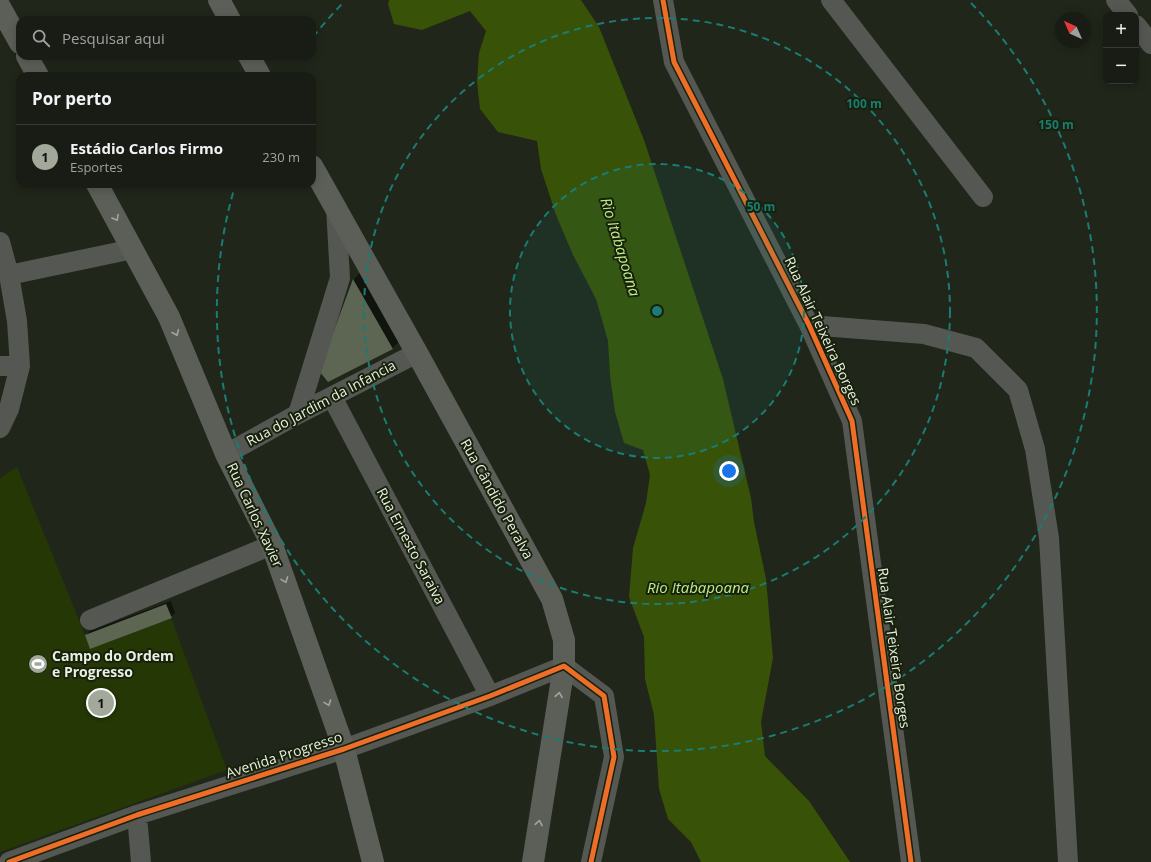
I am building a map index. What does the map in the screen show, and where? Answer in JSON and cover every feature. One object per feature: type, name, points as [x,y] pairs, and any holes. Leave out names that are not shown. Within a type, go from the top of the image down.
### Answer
[{"type":"main road","points":[[219,0],[228,16]]},
{"type":"main road","points":[[0,7],[16,36]]},
{"type":"main road","points":[[29,60],[36,72]]},
{"type":"main road","points":[[251,60],[258,72]]},
{"type":"main road","name":"Rua Cândido Peralva","points":[[316,173],[552,599],[564,640],[564,666],[533,862]]},
{"type":"main road","name":"Rua Carlos Xavier","points":[[99,188],[169,317],[226,454],[272,545],[344,749],[373,862]]},
{"type":"street","name":"Rua Alair Teixeira Borges","points":[[662,0],[674,62],[809,325],[852,421],[910,862]]},
{"type":"street","points":[[831,0],[983,197]]},
{"type":"street","points":[[1116,0],[1126,12]]},
{"type":"street","points":[[1139,29],[1151,44]]},
{"type":"street","points":[[298,414],[340,278],[336,207]]},
{"type":"street","points":[[0,242],[9,275],[17,321],[20,366],[8,409],[0,428]]},
{"type":"street","points":[[9,275],[133,249]]},
{"type":"street","points":[[809,325],[924,334],[976,348],[1018,390],[1035,449],[1049,538],[1068,862]]},
{"type":"street","name":"Rua do Jardim da Infancia","points":[[226,454],[298,414],[417,353]]},
{"type":"street","points":[[0,366],[20,366]]},
{"type":"street","name":"Rua Ernesto Saraiva","points":[[332,397],[490,696]]},
{"type":"street","points":[[90,620],[272,545]]},
{"type":"street","points":[[564,666],[604,696],[614,757],[590,862]]},
{"type":"street","name":"Avenida Progresso","points":[[9,862],[136,816],[344,749],[490,696],[564,666]]},
{"type":"street","points":[[136,816],[141,862]]},
{"type":"shaded area","points":[[17,467],[85,635],[166,604],[227,770],[0,852],[0,478]]},
{"type":"water","name":"Rio Itabapoana","points":[[389,0],[581,0],[599,27],[644,140],[723,379],[751,498],[754,522],[766,579],[773,658],[761,722],[765,756],[809,801],[850,862],[701,862],[691,842],[668,819],[659,789],[654,715],[645,679],[644,637],[629,597],[633,548],[646,503],[650,475],[643,450],[624,443],[615,412],[610,376],[608,341],[596,299],[573,255],[556,215],[541,169],[537,141],[498,132],[480,109],[477,82],[479,53],[486,31],[470,11],[422,30],[394,24],[388,4]]},
{"type":"building","points":[[353,279],[393,349],[328,382],[319,371]]},
{"type":"building","points":[[166,604],[172,618],[90,649],[85,635]]},
{"type":"cycle path","points":[[663,0],[674,62],[809,325],[852,421],[911,862]]},
{"type":"cycle path","points":[[9,862],[137,815],[344,749],[490,696],[564,666],[604,696],[614,757],[591,862]]},
{"type":"place","name":"Campo do Ordem e Progresso","points":[[38,664]]},
{"type":"place","name":"Estádio Carlos Firmo","points":[[101,703]]}]
